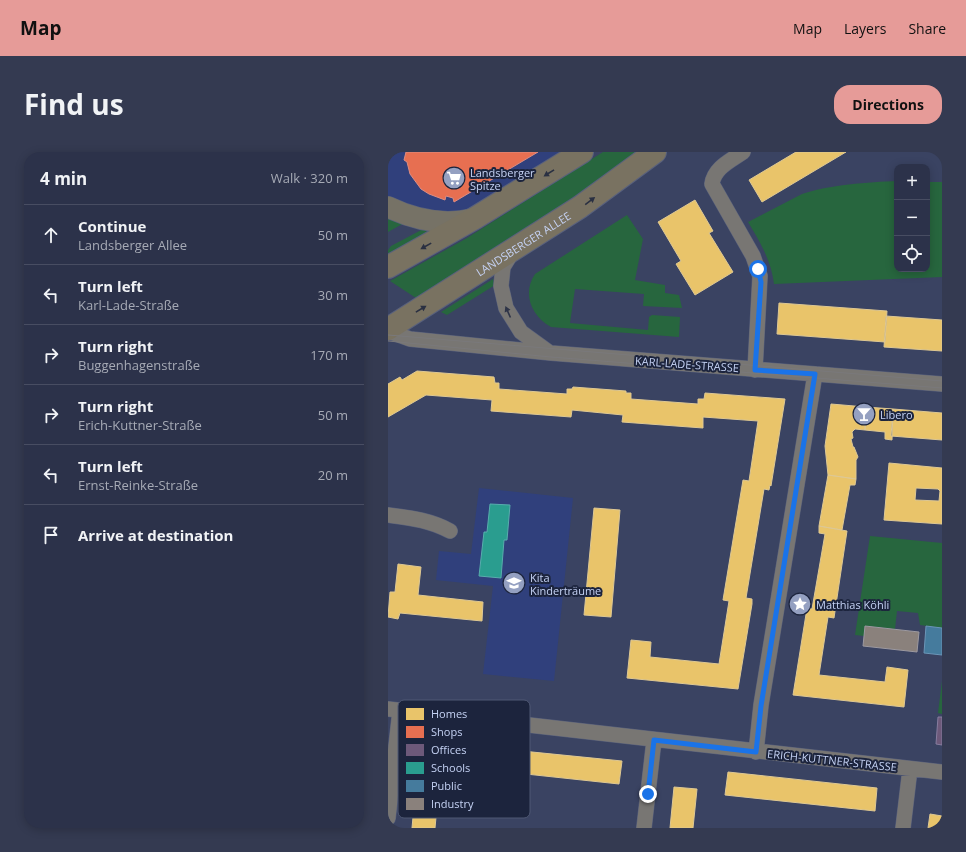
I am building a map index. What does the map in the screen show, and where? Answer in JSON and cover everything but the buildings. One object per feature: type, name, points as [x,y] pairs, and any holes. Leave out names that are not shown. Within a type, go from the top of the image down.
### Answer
[{"type":"main road","points":[[388,267],[475,218],[582,152]]},
{"type":"main road","name":"LANDSBERGER ALLEE","points":[[388,330],[580,207],[655,152]]},
{"type":"street","points":[[743,152],[718,169],[713,176],[712,184],[753,256],[760,276],[755,370]]},
{"type":"street","points":[[388,208],[432,222],[456,223],[475,218]]},
{"type":"street","points":[[513,251],[503,267],[502,274],[501,286],[506,308],[521,332],[551,353]]},
{"type":"street","name":"KARL-LADE-STRASSE","points":[[388,330],[410,339],[551,353],[942,384]]},
{"type":"street","points":[[756,752],[761,706],[815,374]]},
{"type":"street","points":[[388,515],[419,518],[450,531]]},
{"type":"street","points":[[388,818],[394,710]]},
{"type":"street","name":"ERICH-KUTTNER-STRASSE","points":[[530,726],[942,772]]},
{"type":"street","points":[[644,828],[654,740]]},
{"type":"street","points":[[903,828],[910,768]]},
{"type":"shaded area","points":[[388,152],[560,152],[479,203],[447,218],[388,198]]},
{"type":"shaded area","name":"Kita Kinderträume","points":[[479,488],[573,498],[554,681],[483,674],[493,586],[436,580],[439,551],[471,554]]},
{"type":"green space","points":[[603,152],[638,152],[550,214],[416,298],[390,281],[467,238]]},
{"type":"green space","points":[[894,181],[894,272],[930,272],[930,182],[942,182],[942,277],[774,284],[768,259],[748,222],[802,194],[824,188]]},
{"type":"green space","points":[[627,215],[643,239],[635,280],[665,285],[665,293],[679,295],[682,308],[643,306],[644,294],[575,289],[570,323],[648,330],[649,317],[652,315],[680,317],[679,337],[551,327],[544,322],[538,317],[531,304],[529,296],[531,281],[535,274]]},
{"type":"green space","points":[[388,216],[406,222],[388,232]]},
{"type":"green space","points":[[427,227],[428,230],[424,234],[388,254],[388,250],[391,246]]},
{"type":"green space","points":[[493,279],[495,285],[447,315],[441,312]]},
{"type":"green space","points":[[870,536],[942,543],[942,628],[920,625],[918,613],[897,611],[895,629],[865,626],[864,636],[855,635]]},
{"type":"green space","points":[[942,681],[942,714],[938,713]]},
{"type":"tram line","points":[[388,335],[942,381]]},
{"type":"tram line","points":[[388,341],[551,357],[942,388]]},
{"type":"place","name":"Landsberger Spitze","points":[[454,178]]},
{"type":"place","name":"Libero","points":[[864,414]]},
{"type":"place","name":"Kita Kinderträume","points":[[514,583]]},
{"type":"place","name":"Matthias Köhli","points":[[800,604]]},
{"type":"route","points":[[648,794],[654,740],[756,752],[761,706],[815,374],[755,370],[761,282],[758,269]]}]
